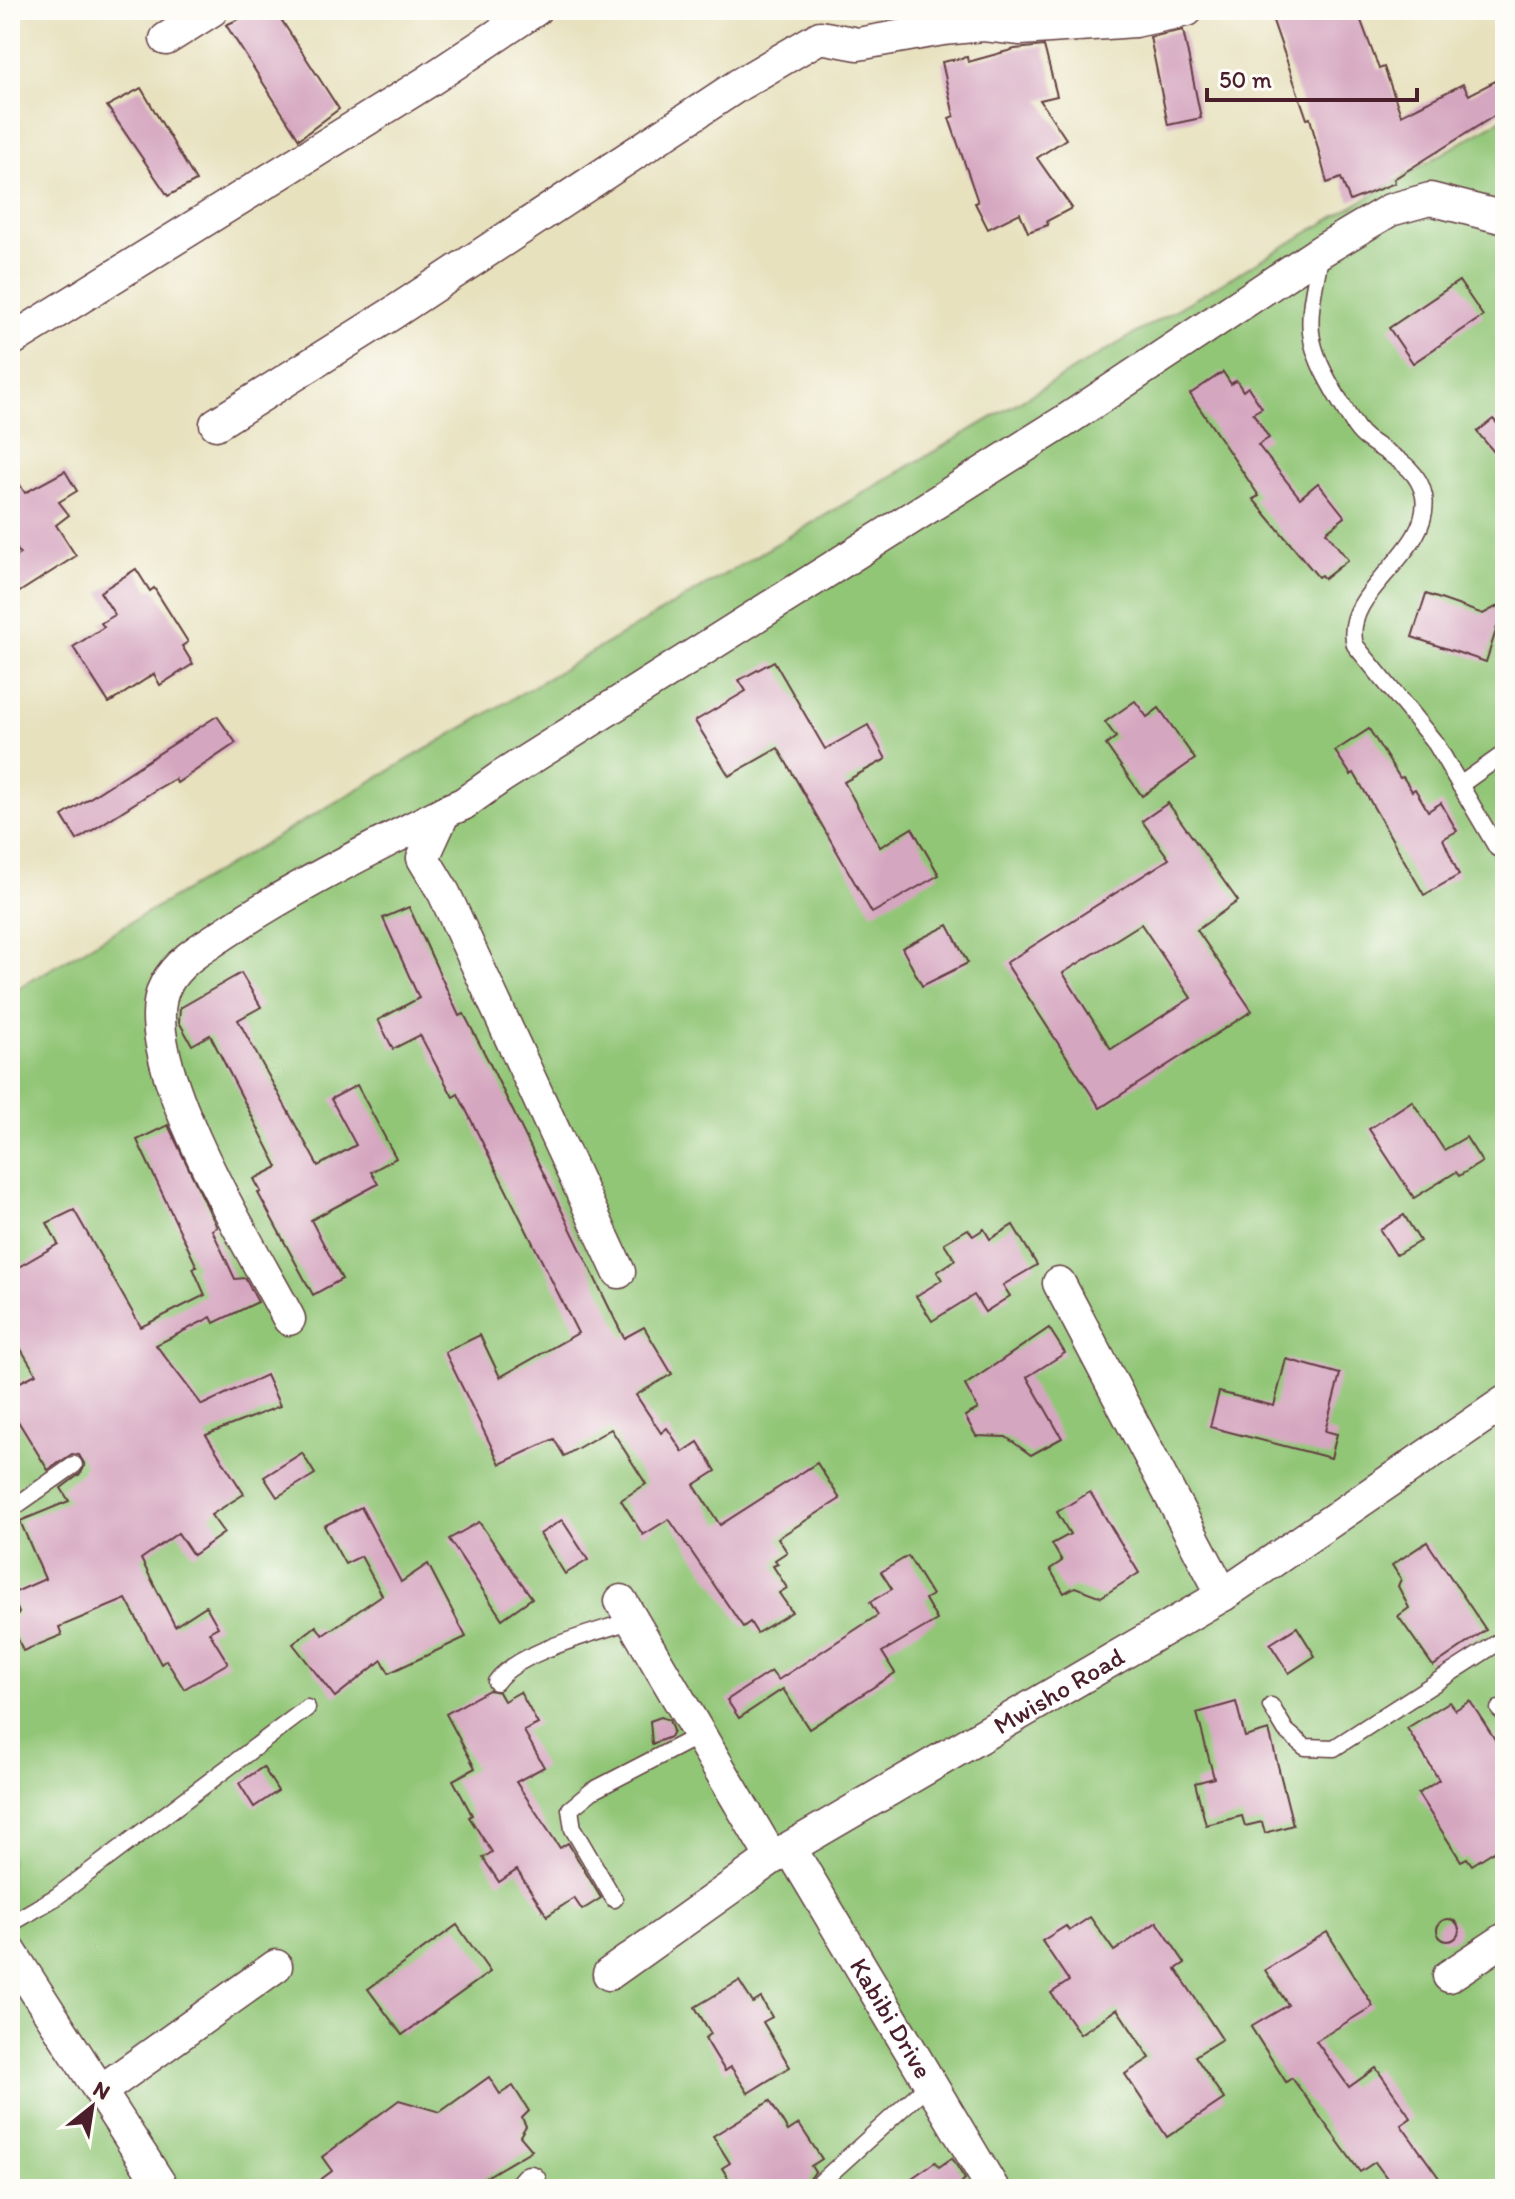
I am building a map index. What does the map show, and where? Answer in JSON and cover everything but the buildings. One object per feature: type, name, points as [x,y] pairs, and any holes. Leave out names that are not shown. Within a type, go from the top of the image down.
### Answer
[{"type":"street","points":[[166,39],[212,10]]},
{"type":"street","points":[[10,341],[427,82],[535,10]]},
{"type":"street","points":[[216,424],[393,313],[740,84],[820,37],[858,44],[943,29],[1123,22],[1187,10]]},
{"type":"street","points":[[289,1319],[172,1090],[161,1046],[164,986],[183,961],[278,897],[463,804],[1068,419],[1321,251],[1390,210],[1430,199],[1505,218]]},
{"type":"street","points":[[444,812],[423,858],[450,907],[619,1272]]},
{"type":"street","points":[[1059,1283],[1223,1595]]},
{"type":"street","name":"Mwisho Road","points":[[609,1974],[781,1853],[1223,1595],[1505,1402]]},
{"type":"street","name":"Kabibi Drive","points":[[627,1611],[700,1735],[781,1853],[930,2083],[993,2189]]},
{"type":"street","points":[[1449,1976],[1505,1939]]},
{"type":"street","points":[[102,2090],[276,1966]]},
{"type":"street","points":[[14,1968],[102,2090],[163,2189]]},
{"type":"lane","points":[[1321,251],[1309,319],[1313,353],[1362,435],[1410,466],[1423,493],[1425,514],[1410,544],[1356,615],[1351,631],[1355,645],[1436,744],[1497,848]]},
{"type":"lane","points":[[1460,785],[1505,753]]},
{"type":"lane","points":[[10,1510],[74,1465]]},
{"type":"lane","points":[[496,1682],[505,1669],[627,1611]]},
{"type":"lane","points":[[1271,1706],[1286,1731],[1305,1747],[1334,1748],[1505,1638]]},
{"type":"lane","points":[[10,1924],[56,1897],[307,1708]]},
{"type":"lane","points":[[614,1899],[573,1829],[570,1809],[592,1791],[700,1735]]},
{"type":"lane","points":[[821,2182],[930,2083]]},
{"type":"green space","points":[[1505,117],[1505,2189],[10,2189],[10,993]]}]
